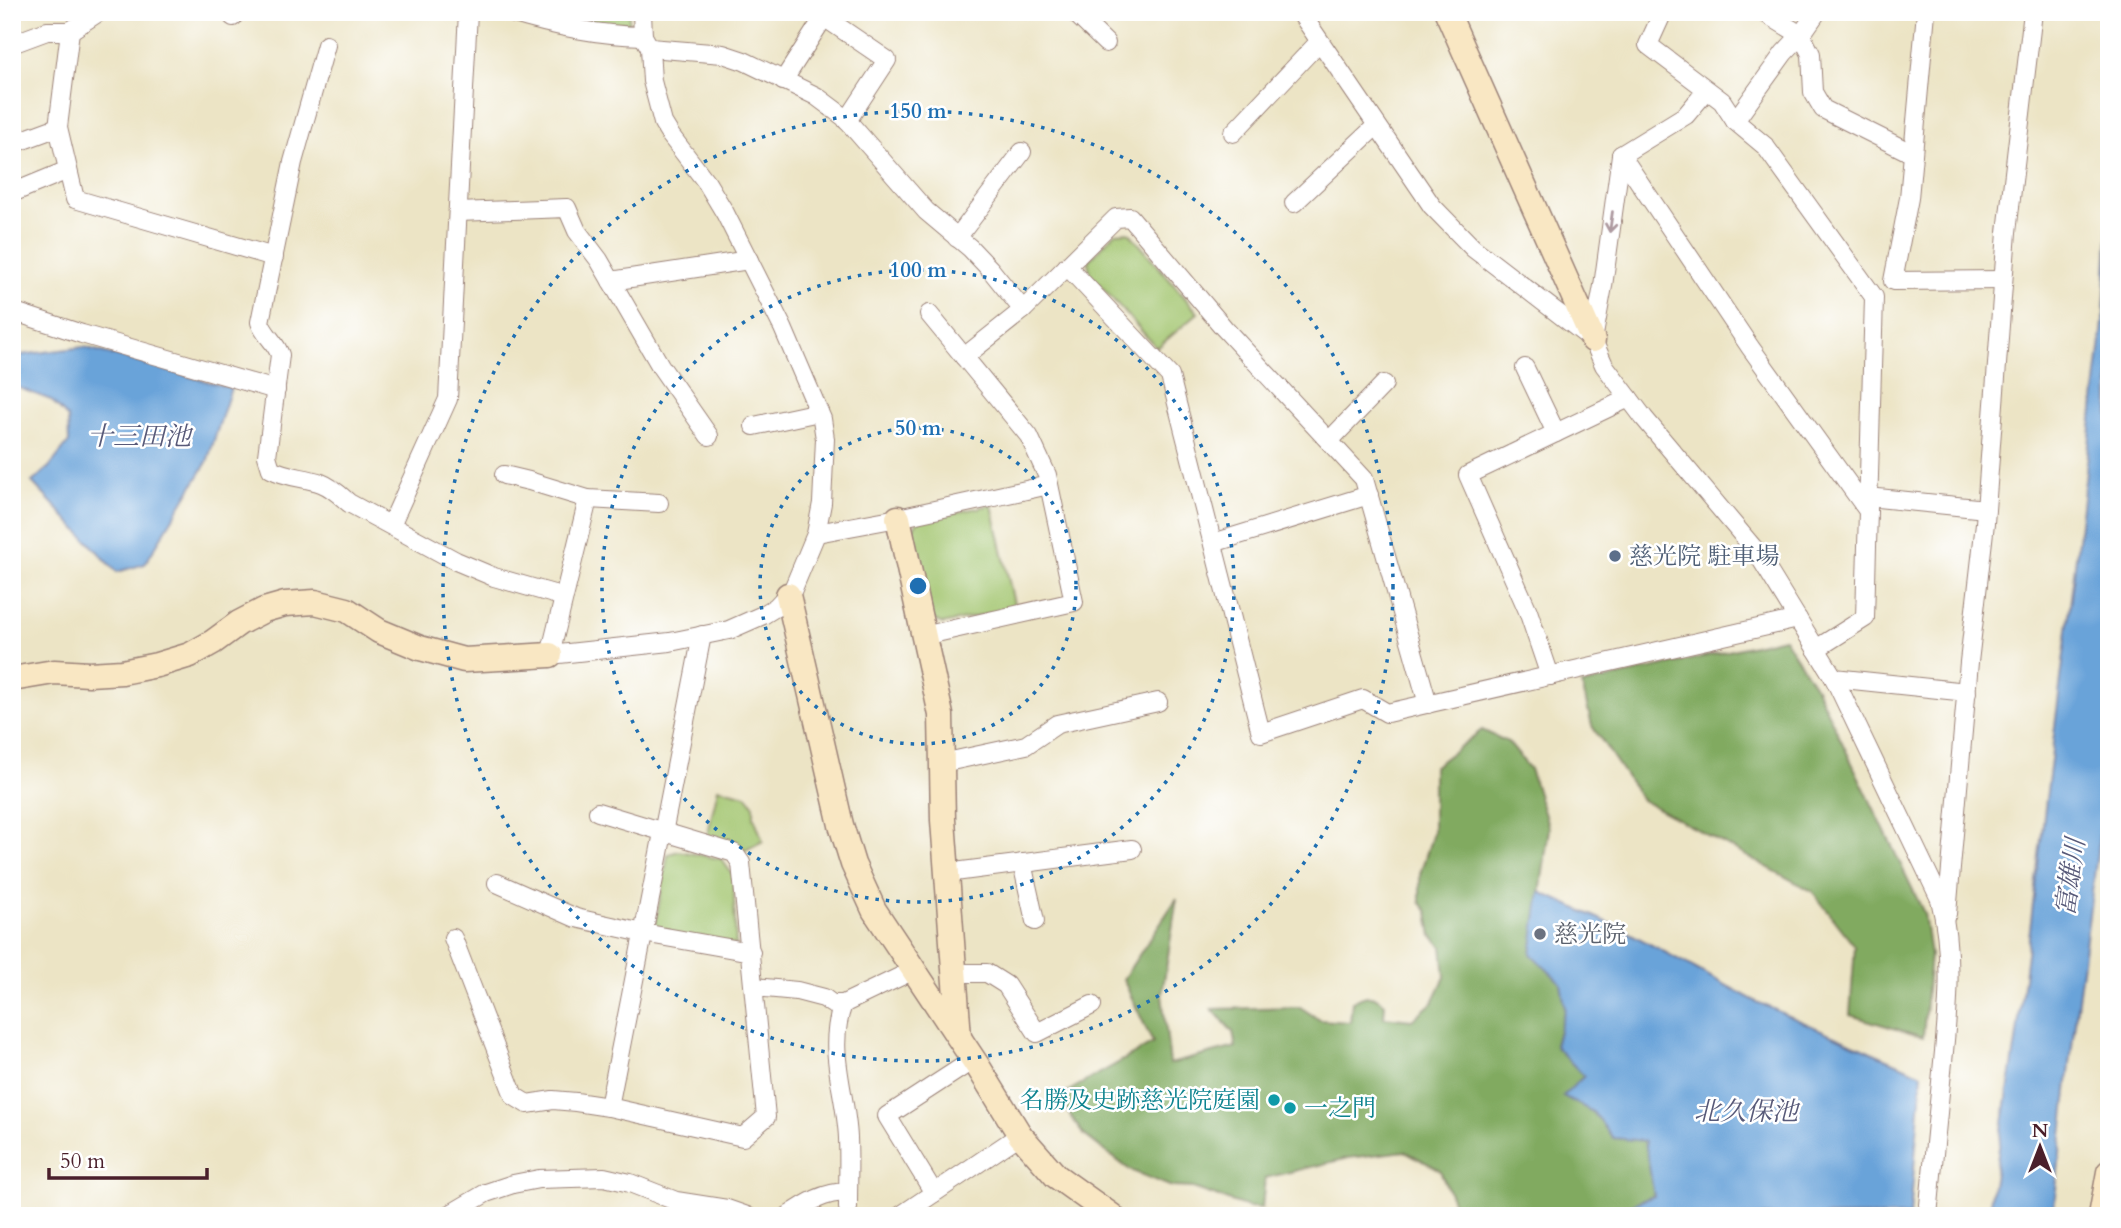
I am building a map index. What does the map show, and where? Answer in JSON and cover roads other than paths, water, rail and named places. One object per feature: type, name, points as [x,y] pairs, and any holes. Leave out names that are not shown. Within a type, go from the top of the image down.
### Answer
[{"type":"street","points":[[12,44],[47,31],[70,31],[99,12]]},
{"type":"street","points":[[391,526],[448,399],[468,12]]},
{"type":"street","points":[[508,12],[573,29],[723,54],[744,61],[816,96],[847,121],[926,211],[990,270],[1023,310]]},
{"type":"street","points":[[12,679],[54,671],[89,674],[122,672],[157,665],[190,655],[239,623],[264,610],[285,604],[316,602],[347,610],[379,631],[420,648],[464,660],[614,649],[729,630],[776,607],[788,595],[803,569],[817,533],[824,477],[825,439],[819,412],[783,328],[749,260],[707,183],[663,123],[652,81],[642,12]]},
{"type":"street","points":[[1074,12],[1106,43]]},
{"type":"street","points":[[1300,12],[1432,206],[1473,248],[1593,340]]},
{"type":"street","points":[[1447,12],[1604,365],[1756,551],[1798,619],[1834,678],[1940,899],[1947,925]]},
{"type":"street","points":[[1663,12],[1648,45],[1722,101],[1735,121],[1765,146],[1874,297],[1865,618],[1816,649]]},
{"type":"street","points":[[1763,12],[1801,35],[1811,54],[1813,92],[1823,109],[1913,154]]},
{"type":"street","points":[[1735,121],[1817,12]]},
{"type":"street","points":[[1926,12],[1909,198],[1892,281],[2003,280]]},
{"type":"street","points":[[1928,1216],[1945,1048],[1949,958],[1947,925],[1986,509],[2007,232],[2034,12]]},
{"type":"street","points":[[783,81],[824,17],[887,60],[847,121]]},
{"type":"street","points":[[70,31],[58,127],[75,199],[274,257]]},
{"type":"street","points":[[1233,133],[1319,42]]},
{"type":"street","points":[[326,45],[293,162],[260,322],[262,330],[278,347],[280,355],[267,456],[271,469],[285,476],[322,483],[349,503],[456,561],[494,577],[564,597]]},
{"type":"street","points":[[1620,155],[1686,115],[1707,90]]},
{"type":"street","points":[[1294,203],[1376,126]]},
{"type":"street","points":[[12,144],[58,127]]},
{"type":"street","points":[[957,238],[1022,152]]},
{"type":"street","points":[[1593,340],[1620,155]]},
{"type":"street","points":[[1620,155],[1750,347],[1868,504]]},
{"type":"street","points":[[12,193],[68,170]]},
{"type":"street","points":[[458,212],[566,208],[577,231],[599,260],[661,368],[709,436]]},
{"type":"street","points":[[964,357],[1023,310],[1116,218],[1130,217],[1224,328],[1364,479],[1428,704]]},
{"type":"street","points":[[611,281],[749,260]]},
{"type":"street","points":[[1067,266],[1170,376],[1263,738],[1363,699],[1387,713],[1550,676],[1643,648],[1798,619]]},
{"type":"street","points":[[12,311],[276,390]]},
{"type":"street","points":[[923,636],[1074,602],[1041,459],[1029,436],[929,314]]},
{"type":"street","points":[[1525,368],[1556,433]]},
{"type":"street","points":[[1329,441],[1384,384]]},
{"type":"street","points":[[1550,676],[1528,611],[1468,475],[1629,398]]},
{"type":"street","points":[[754,426],[819,412]]},
{"type":"street","points":[[504,475],[588,499],[659,503]]},
{"type":"street","points":[[817,533],[1049,485]]},
{"type":"street","points":[[1213,543],[1369,495]]},
{"type":"street","points":[[550,655],[588,499]]},
{"type":"street","points":[[1868,504],[1986,509]]},
{"type":"street","points":[[898,518],[941,715],[943,820],[963,1067],[1011,1141],[1112,1216]]},
{"type":"street","points":[[788,595],[841,825],[853,864],[874,910],[959,1039]]},
{"type":"street","points":[[610,1107],[702,635]]},
{"type":"street","points":[[1834,678],[1967,692]]},
{"type":"street","points":[[942,763],[1026,745],[1057,724],[1158,702]]},
{"type":"street","points":[[453,938],[514,1096],[527,1104],[554,1100],[610,1107],[743,1137],[766,1117],[741,863],[734,853],[598,812]]},
{"type":"street","points":[[947,873],[1132,849]]},
{"type":"street","points":[[1023,863],[1035,921]]},
{"type":"street","points":[[497,883],[576,918],[751,952]]},
{"type":"street","points":[[754,987],[797,991],[824,998],[832,1004],[843,1004],[914,970]]},
{"type":"street","points":[[954,974],[987,973],[1006,985],[1037,1033],[1091,1005]]},
{"type":"street","points":[[788,1216],[809,1202],[832,1192],[848,1200],[848,1136],[835,1044],[837,1020],[843,1004]]},
{"type":"street","points":[[934,1193],[887,1116],[963,1067]]},
{"type":"street","points":[[900,1216],[1011,1141]]},
{"type":"street","points":[[2101,1216],[2109,1172]]},
{"type":"street","points":[[446,1216],[486,1193],[513,1184],[539,1179],[604,1177],[630,1183],[676,1201],[727,1209],[747,1216]]},
{"type":"water","name":"富雄川","points":[[2109,217],[2109,762],[2053,1216],[1988,1216],[2016,1042],[2078,541],[2104,314]]},
{"type":"water","name":"十三田池","points":[[84,347],[231,388],[207,462],[145,564],[117,572],[32,482],[49,467],[69,442],[68,418],[51,400],[14,386],[21,355]]},
{"type":"water","name":"北久保池","points":[[1540,892],[1622,929],[1757,1002],[1922,1074],[1910,1216],[1600,1216],[1654,1196],[1645,1141],[1613,1138],[1593,1112],[1563,1096],[1584,1076],[1555,1046],[1565,1008],[1561,983],[1531,954]]},
{"type":"place","name":"慈光院 駐車場","points":[[1615,556]]},
{"type":"place","name":"慈光院","points":[[1540,934]]},
{"type":"place","name":"名勝及史跡慈光院庭園","points":[[1274,1100]]},
{"type":"place","name":"一之門","points":[[1290,1108]]}]
